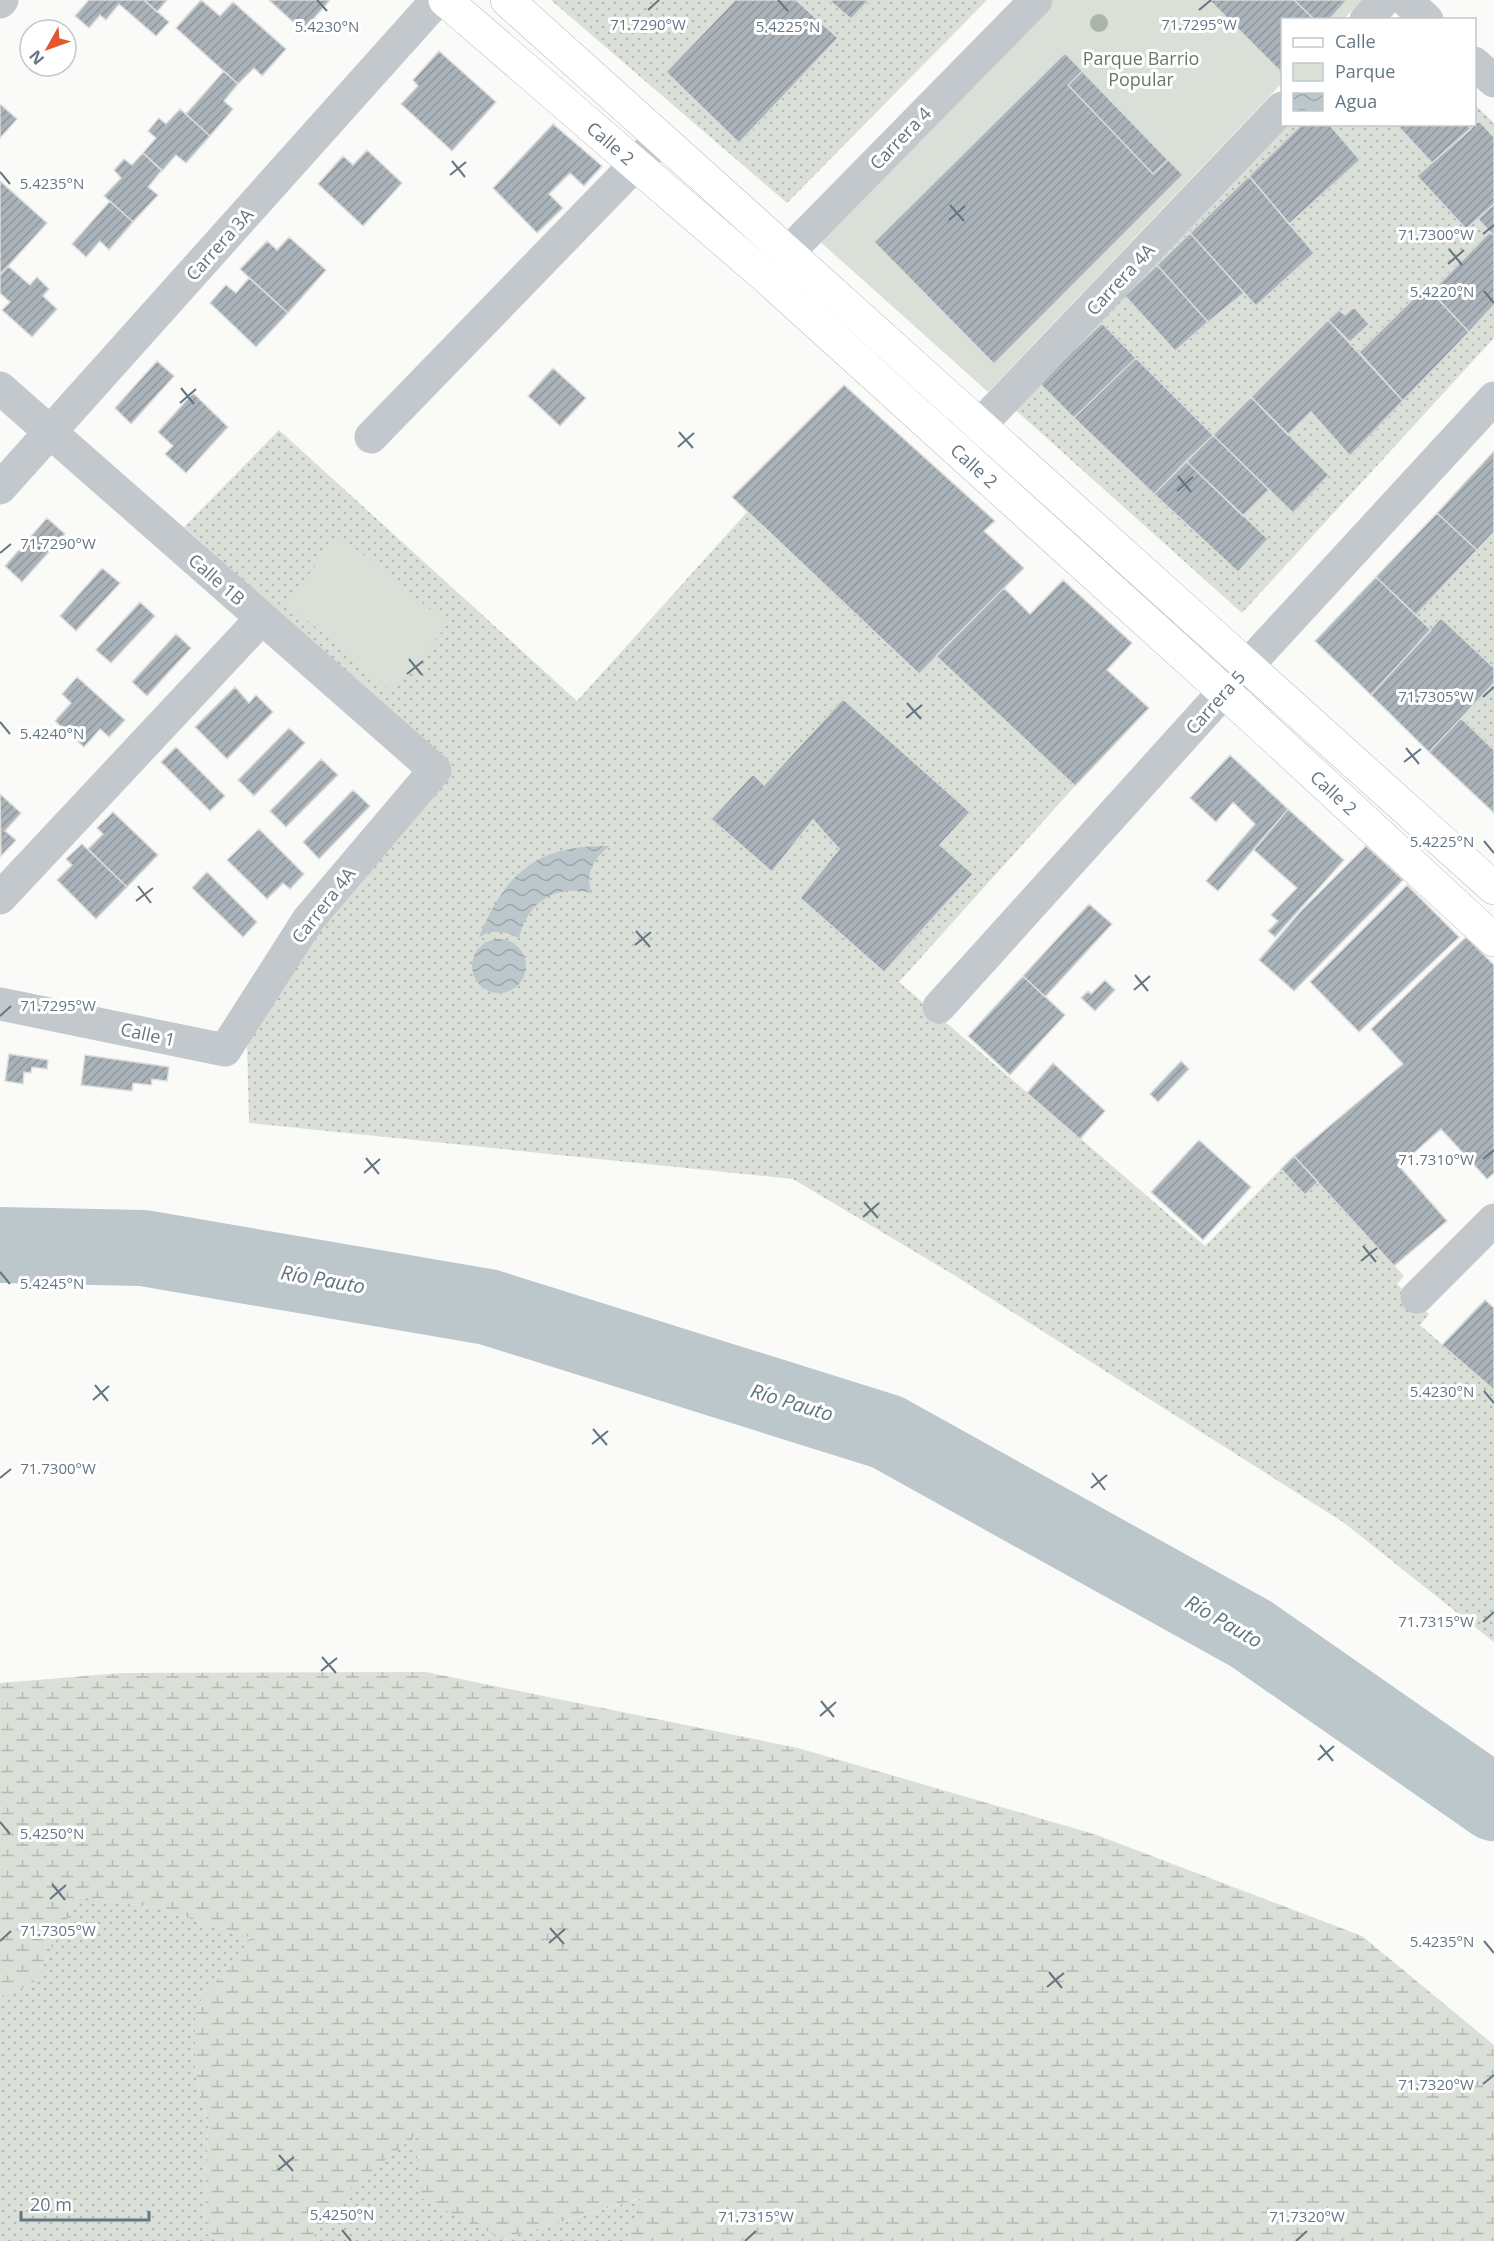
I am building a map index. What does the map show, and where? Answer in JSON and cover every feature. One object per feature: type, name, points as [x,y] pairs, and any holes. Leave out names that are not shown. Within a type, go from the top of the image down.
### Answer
[{"type":"street","name":"Carrera 3A","points":[[0,488],[437,0]]},
{"type":"street","name":"Calle 2","points":[[445,0],[765,276],[1494,940]]},
{"type":"street","name":"Carrera 4","points":[[765,276],[1036,0]]},
{"type":"street","points":[[1368,18],[1384,0]]},
{"type":"street","points":[[1406,0],[1425,18]]},
{"type":"street","name":"Calle 2","points":[[521,4],[661,138],[1494,888]]},
{"type":"street","points":[[1476,65],[1494,81]]},
{"type":"street","name":"Carrera 4A","points":[[957,450],[1281,109]]},
{"type":"street","points":[[371,437],[661,138]]},
{"type":"street","name":"Calle 1B","points":[[0,388],[435,770]]},
{"type":"street","name":"Carrera 5","points":[[939,1007],[1247,666],[1494,399]]},
{"type":"street","points":[[0,898],[262,618]]},
{"type":"street","name":"Carrera 4A","points":[[225,1050],[308,920],[435,770]]},
{"type":"street","name":"Calle 1","points":[[0,1004],[225,1050]]},
{"type":"street","points":[[1417,1297],[1494,1220]]},
{"type":"green space","points":[[551,0],[987,0],[787,203]]},
{"type":"green space","name":"Parque Barrio Popular","points":[[1049,0],[1362,0],[1345,18],[1281,18],[1281,84],[988,392],[815,237]]},
{"type":"green space","points":[[1476,106],[1494,123],[1494,338],[1242,613],[1011,406],[1281,125],[1476,126]]},
{"type":"green space","points":[[279,430],[577,701],[748,511],[918,674],[936,656],[1075,786],[899,982],[1205,1246],[1281,1169],[1305,1195],[1318,1182],[1404,1276],[1397,1284],[1429,1314],[1420,1325],[1494,1390],[1494,1642],[1343,1522],[954,1275],[793,1179],[249,1123],[247,1038],[321,917],[452,766],[184,527]]},
{"type":"green space","points":[[1494,532],[1494,668],[1442,619],[1431,630],[1416,615]]},
{"type":"green space","points":[[340,536],[448,624],[392,692],[286,602]]},
{"type":"green space","points":[[1494,683],[1494,750],[1461,718]]},
{"type":"green space","points":[[426,1672],[798,1748],[1094,1834],[1362,1936],[1494,2045],[1494,2241],[626,2241],[642,2198],[503,2239],[421,2198],[415,2136],[349,2189],[310,2241],[227,2241],[204,2233],[208,2127],[195,2070],[195,2008],[251,1938],[157,1908],[79,1897],[32,1985],[0,1996],[0,1683],[122,1673]]},
{"type":"green space","points":[[79,1897],[157,1908],[251,1938],[195,2070],[208,2127],[204,2233],[227,2241],[0,2241],[0,1996],[32,1985]]},
{"type":"green space","points":[[415,2135],[503,2239],[643,2198],[626,2241],[310,2241],[349,2189]]},
{"type":"water","points":[[609,846],[592,867],[589,879],[592,893],[566,891],[545,898],[529,914],[519,938],[499,932],[479,937],[489,914],[501,895],[513,879],[527,867],[543,857],[562,851]]},
{"type":"water","points":[[494,939],[504,939],[514,943],[522,951],[526,966],[522,981],[514,989],[504,993],[494,993],[484,989],[476,981],[472,971],[472,961],[476,951],[484,943]]},
{"type":"building","points":[[89,0],[144,0],[169,22],[156,36],[119,4],[106,20],[100,15],[89,28],[75,16]]},
{"type":"building","points":[[144,0],[167,0],[157,12]]},
{"type":"building","points":[[201,0],[220,16],[233,2],[286,49],[262,76],[254,68],[238,84],[176,28]]},
{"type":"building","points":[[269,0],[330,0],[303,31]]},
{"type":"building","points":[[735,0],[796,0],[838,38],[739,143],[666,72]]},
{"type":"building","points":[[829,0],[869,0],[851,19]]},
{"type":"building","points":[[1209,0],[1294,0],[1313,18],[1281,18],[1280,71]]},
{"type":"building","points":[[1294,0],[1347,0],[1331,18],[1313,18]]},
{"type":"building","points":[[439,51],[496,102],[452,151],[401,104],[418,86],[413,80]]},
{"type":"building","points":[[1065,53],[1183,175],[994,364],[874,242]]},
{"type":"building","points":[[224,71],[238,84],[224,101],[233,109],[210,136],[186,114]]},
{"type":"building","points":[[1082,71],[1168,160],[1153,174],[1068,85]]},
{"type":"building","points":[[0,104],[17,119],[0,138]]},
{"type":"building","points":[[180,109],[210,136],[186,163],[176,155],[162,171],[143,153],[156,138],[148,131],[159,118],[166,124]]},
{"type":"building","points":[[1479,121],[1494,137],[1494,204],[1466,229],[1417,176]]},
{"type":"building","points":[[553,124],[602,166],[584,186],[570,173],[549,194],[563,208],[537,233],[493,188]]},
{"type":"building","points":[[1300,126],[1331,126],[1360,160],[1289,224],[1249,176]]},
{"type":"building","points":[[1398,126],[1469,126],[1471,129],[1432,163]]},
{"type":"building","points":[[367,150],[402,183],[363,226],[318,184],[343,156],[353,165]]},
{"type":"building","points":[[143,153],[162,170],[148,187],[158,195],[133,222],[104,196],[121,178],[114,170],[124,159],[132,165]]},
{"type":"building","points":[[1249,176],[1314,253],[1256,306],[1190,233]]},
{"type":"building","points":[[0,181],[47,223],[0,275]]},
{"type":"building","points":[[110,201],[133,222],[109,250],[100,241],[86,257],[72,244]]},
{"type":"building","points":[[1494,204],[1494,236],[1478,219]]},
{"type":"building","points":[[1490,232],[1494,236],[1494,305],[1469,332],[1431,292]]},
{"type":"building","points":[[1190,233],[1244,293],[1208,322],[1157,265]]},
{"type":"building","points":[[289,237],[326,270],[288,313],[240,269],[267,241],[277,250]]},
{"type":"building","points":[[1157,265],[1208,322],[1175,351],[1125,296]]},
{"type":"building","points":[[8,266],[30,285],[37,277],[49,289],[43,296],[57,309],[32,337],[2,310],[10,302],[0,293],[0,275]]},
{"type":"building","points":[[249,278],[288,313],[256,347],[210,303],[226,285],[236,293]]},
{"type":"building","points":[[1426,286],[1469,332],[1403,401],[1359,352]]},
{"type":"building","points":[[1354,307],[1369,324],[1350,342],[1328,320],[1339,310],[1345,315]]},
{"type":"building","points":[[1328,320],[1403,401],[1350,456],[1311,412],[1288,435],[1251,397]]},
{"type":"building","points":[[1102,323],[1136,358],[1074,418],[1039,383]]},
{"type":"building","points":[[1136,358],[1213,435],[1154,494],[1074,418]]},
{"type":"building","points":[[157,361],[174,376],[131,424],[115,408]]},
{"type":"building","points":[[553,368],[586,398],[560,426],[528,396]]},
{"type":"building","points":[[844,385],[995,521],[984,531],[1024,568],[919,674],[732,497]]},
{"type":"building","points":[[193,393],[228,427],[186,473],[165,454],[173,446],[158,432]]},
{"type":"building","points":[[1251,397],[1329,475],[1293,513],[1213,435]]},
{"type":"building","points":[[1213,435],[1269,490],[1243,516],[1186,461]]},
{"type":"building","points":[[1494,451],[1494,532],[1477,550],[1437,513]]},
{"type":"building","points":[[1186,461],[1268,539],[1238,572],[1154,494]]},
{"type":"building","points":[[1437,513],[1477,550],[1416,615],[1376,577]]},
{"type":"building","points":[[47,518],[65,534],[22,582],[5,566]]},
{"type":"building","points":[[102,568],[120,583],[76,631],[60,616]]},
{"type":"building","points":[[1376,577],[1431,630],[1371,695],[1315,641]]},
{"type":"building","points":[[1063,580],[1132,643],[1107,670],[1149,708],[1075,786],[936,656],[1004,588],[1030,614]]},
{"type":"building","points":[[140,602],[155,616],[111,663],[96,650]]},
{"type":"building","points":[[1441,618],[1494,668],[1494,683],[1429,752],[1371,695]]},
{"type":"building","points":[[176,634],[191,648],[147,696],[132,682]]},
{"type":"building","points":[[77,677],[125,720],[109,737],[100,729],[84,747],[55,721],[71,703],[62,694]]},
{"type":"building","points":[[235,687],[249,703],[256,695],[273,712],[227,759],[195,727]]},
{"type":"building","points":[[843,699],[970,812],[940,845],[973,874],[884,972],[800,898],[839,849],[813,820],[772,872],[711,819],[753,774],[764,785]]},
{"type":"building","points":[[1461,718],[1494,750],[1494,813],[1429,752]]},
{"type":"building","points":[[289,728],[305,743],[254,796],[238,780]]},
{"type":"building","points":[[176,747],[225,796],[210,811],[161,762]]},
{"type":"building","points":[[1230,755],[1288,809],[1218,891],[1206,881],[1255,824],[1233,802],[1216,822],[1190,798]]},
{"type":"building","points":[[321,759],[338,775],[286,827],[270,811]]},
{"type":"building","points":[[353,790],[370,806],[319,859],[303,842]]},
{"type":"building","points":[[0,794],[21,813],[5,831],[16,840],[1,856]]},
{"type":"building","points":[[1288,809],[1344,860],[1275,937],[1268,931],[1278,921],[1271,915],[1297,888],[1254,850]]},
{"type":"building","points":[[113,812],[158,855],[127,887],[88,849],[103,834],[97,828]]},
{"type":"building","points":[[259,829],[304,874],[290,889],[283,883],[267,899],[227,860]]},
{"type":"building","points":[[82,844],[127,887],[96,919],[57,880],[72,865],[66,859]]},
{"type":"building","points":[[1366,846],[1403,880],[1294,991],[1259,960],[1300,912]]},
{"type":"building","points":[[207,872],[257,922],[243,937],[192,888]]},
{"type":"building","points":[[1407,885],[1459,937],[1359,1032],[1310,982]]},
{"type":"building","points":[[1089,904],[1112,924],[1045,997],[1023,976]]},
{"type":"building","points":[[1466,937],[1494,965],[1494,1173],[1487,1179],[1441,1129],[1399,1166],[1447,1221],[1394,1266],[1294,1156],[1403,1064],[1371,1029]]},
{"type":"building","points":[[1023,976],[1065,1015],[1010,1075],[968,1036]]},
{"type":"building","points":[[1105,980],[1115,990],[1095,1011],[1081,998],[1088,991],[1091,994]]},
{"type":"building","points":[[9,1054],[48,1060],[47,1069],[32,1067],[31,1073],[24,1072],[23,1084],[5,1081]]},
{"type":"building","points":[[85,1055],[169,1067],[167,1081],[152,1079],[151,1085],[133,1083],[132,1091],[81,1085]]},
{"type":"building","points":[[1181,1061],[1189,1069],[1158,1102],[1150,1094]]},
{"type":"building","points":[[1053,1063],[1105,1111],[1080,1139],[1027,1093]]},
{"type":"building","points":[[1199,1140],[1251,1187],[1203,1240],[1151,1192]]},
{"type":"building","points":[[1294,1156],[1318,1182],[1305,1195],[1281,1169]]},
{"type":"building","points":[[1485,1300],[1494,1308],[1494,1390],[1442,1345]]},
{"type":"waterway","name":"Río Pauto","points":[[0,1245],[143,1248],[488,1307],[887,1432],[1251,1634],[1494,1803]]}]
